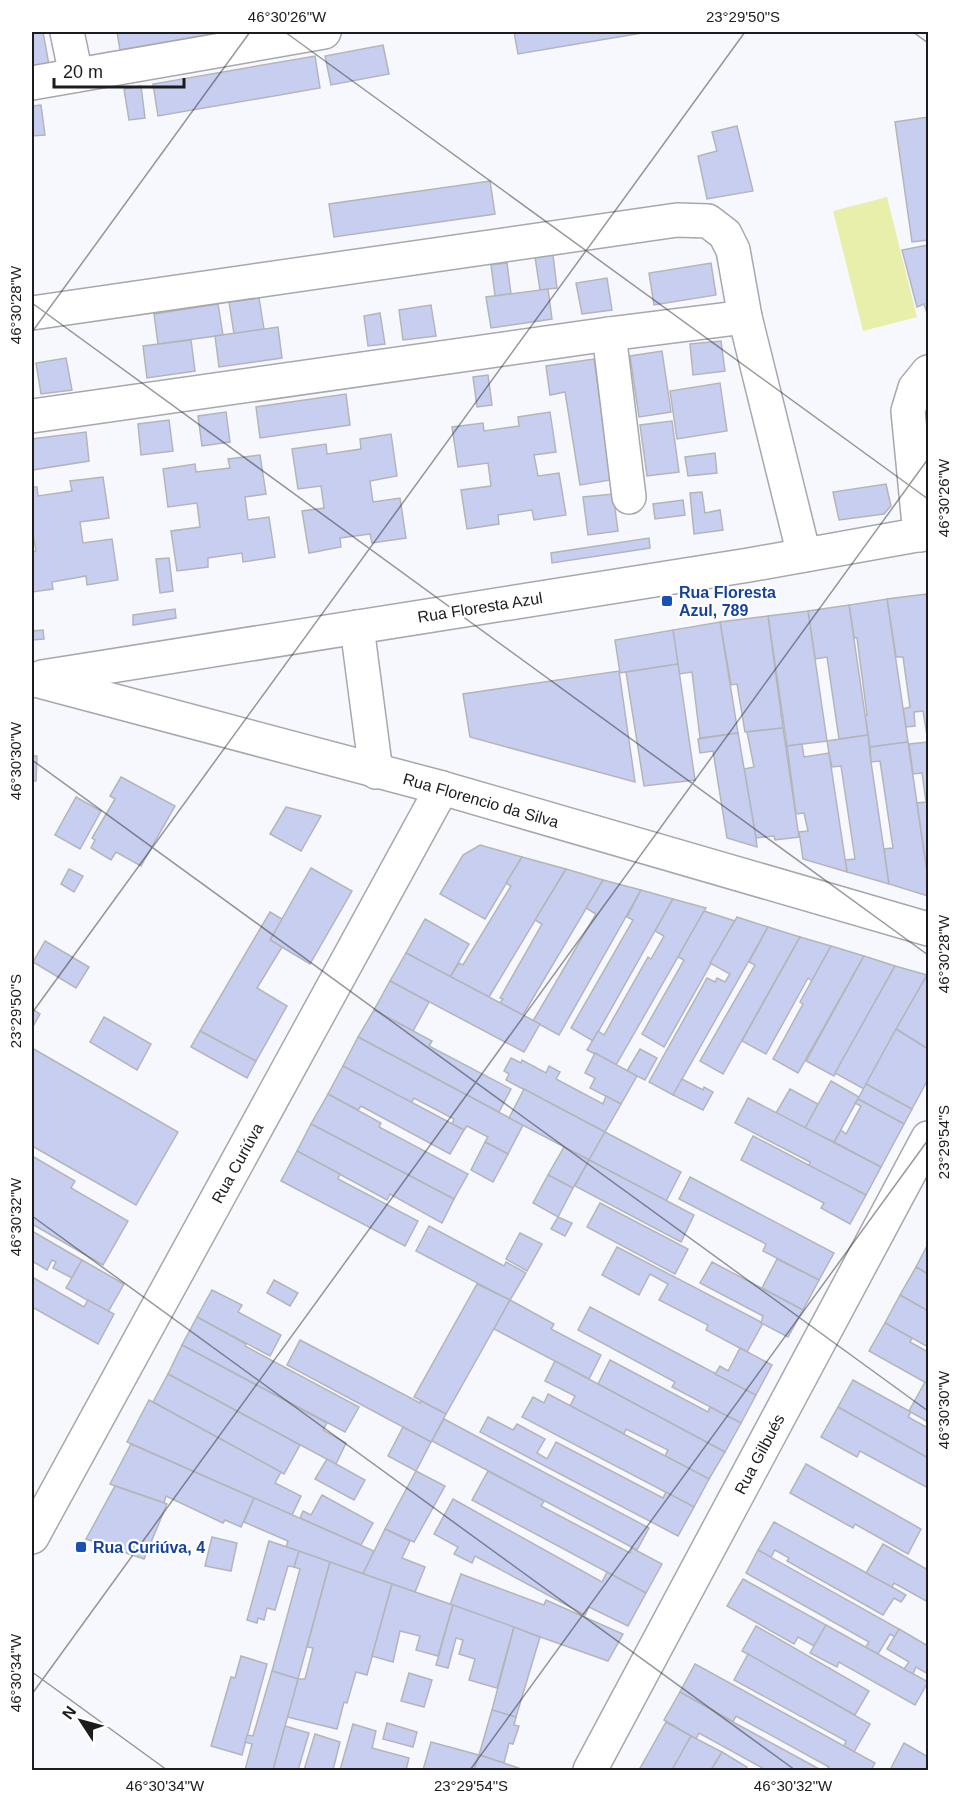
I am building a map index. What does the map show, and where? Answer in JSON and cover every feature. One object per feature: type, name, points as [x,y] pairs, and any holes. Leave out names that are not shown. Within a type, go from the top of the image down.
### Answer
[{"type":"street","points":[[66,32],[76,75]]},
{"type":"street","points":[[32,83],[324,32]]},
{"type":"street","points":[[32,313],[677,220],[708,221],[725,234],[733,250],[745,317],[804,555]]},
{"type":"street","points":[[32,416],[609,334],[745,317]]},
{"type":"street","points":[[609,334],[629,497]]},
{"type":"street","points":[[924,534],[908,411],[915,388],[928,372]]},
{"type":"street","name":"Rua Floresta Azul","points":[[32,679],[924,534]]},
{"type":"street","points":[[357,627],[376,772]]},
{"type":"street","name":"Rua Florencio da Silva","points":[[32,679],[442,788],[928,929]]},
{"type":"street","name":"Rua Curiúva","points":[[32,1537],[442,788]]},
{"type":"street","name":"Rua Gilbués","points":[[590,1770],[928,1138]]},
{"type":"green space","points":[[887,197],[917,317],[863,331],[833,211]]},
{"type":"building","points":[[32,32],[43,32],[49,65],[32,69]]},
{"type":"building","points":[[117,32],[238,32],[120,50]]},
{"type":"building","points":[[514,32],[648,32],[518,54]]},
{"type":"building","points":[[383,45],[389,74],[331,85],[325,56]]},
{"type":"building","points":[[315,56],[320,88],[158,116],[153,84]]},
{"type":"building","points":[[141,86],[145,118],[129,120],[124,89]]},
{"type":"building","points":[[41,105],[45,135],[32,136],[32,106]]},
{"type":"building","points":[[928,117],[928,240],[912,242],[895,122]]},
{"type":"building","points":[[737,126],[753,191],[707,199],[698,156],[717,151],[712,132]]},
{"type":"building","points":[[490,181],[495,214],[334,237],[329,204]]},
{"type":"building","points":[[928,245],[927,313],[924,304],[917,307],[902,250]]},
{"type":"building","points":[[553,255],[557,288],[540,290],[535,257]]},
{"type":"building","points":[[507,263],[511,294],[495,296],[491,265]]},
{"type":"building","points":[[711,263],[716,295],[654,305],[649,273]]},
{"type":"building","points":[[607,278],[612,310],[582,314],[576,283]]},
{"type":"building","points":[[548,289],[552,319],[491,328],[486,297]]},
{"type":"building","points":[[259,298],[264,329],[234,334],[229,302]]},
{"type":"building","points":[[218,304],[223,335],[158,344],[154,314]]},
{"type":"building","points":[[431,305],[436,336],[403,340],[399,310]]},
{"type":"building","points":[[380,313],[385,344],[368,346],[364,316]]},
{"type":"building","points":[[278,327],[282,358],[219,367],[215,336]]},
{"type":"building","points":[[191,340],[195,371],[147,378],[143,346]]},
{"type":"building","points":[[721,341],[725,371],[693,375],[690,344]]},
{"type":"building","points":[[662,351],[671,412],[639,417],[630,356]]},
{"type":"building","points":[[66,358],[72,390],[41,394],[36,363]]},
{"type":"building","points":[[594,359],[611,480],[580,485],[565,392],[550,395],[546,366]]},
{"type":"building","points":[[488,375],[492,405],[477,407],[473,377]]},
{"type":"building","points":[[720,383],[727,431],[677,439],[670,391]]},
{"type":"building","points":[[346,394],[350,425],[260,438],[256,407]]},
{"type":"building","points":[[226,412],[230,442],[202,446],[198,416]]},
{"type":"building","points":[[550,412],[556,452],[534,455],[538,476],[559,473],[566,515],[534,520],[532,510],[498,515],[499,524],[467,529],[461,490],[491,486],[488,463],[458,467],[452,427],[483,423],[484,431],[519,426],[518,417]]},
{"type":"building","points":[[169,420],[173,451],[141,455],[138,424]]},
{"type":"building","points":[[672,421],[679,472],[647,476],[640,425]]},
{"type":"building","points":[[86,432],[89,461],[32,470],[32,439]]},
{"type":"building","points":[[391,434],[397,476],[370,481],[373,502],[400,498],[406,538],[372,543],[370,534],[340,538],[341,547],[309,553],[302,511],[324,508],[321,486],[298,489],[292,449],[326,444],[327,454],[361,449],[360,439]]},
{"type":"building","points":[[715,453],[717,473],[688,476],[685,457]]},
{"type":"building","points":[[260,455],[266,494],[245,497],[248,520],[269,517],[275,557],[243,562],[242,553],[208,558],[208,567],[177,571],[171,531],[200,527],[197,503],[168,507],[163,469],[195,464],[196,472],[230,468],[228,459]]},
{"type":"building","points":[[103,477],[109,518],[80,522],[83,543],[112,539],[118,580],[87,585],[86,576],[52,582],[53,589],[32,592],[32,552],[36,551],[32,529],[32,487],[37,487],[38,496],[72,491],[70,481]]},
{"type":"building","points":[[886,484],[891,506],[884,514],[839,520],[833,492]]},
{"type":"building","points":[[702,492],[705,513],[720,510],[723,530],[694,534],[690,493]]},
{"type":"building","points":[[613,494],[618,531],[588,535],[583,497]]},
{"type":"building","points":[[683,500],[685,515],[655,519],[653,504]]},
{"type":"building","points":[[649,538],[650,548],[552,563],[551,553]]},
{"type":"building","points":[[169,558],[173,591],[160,593],[156,559]]},
{"type":"building","points":[[926,594],[928,742],[923,711],[914,712],[915,726],[906,727],[903,709],[910,707],[903,657],[896,657],[887,599]]},
{"type":"building","points":[[887,599],[908,742],[870,747],[857,638],[854,638],[849,605]]},
{"type":"building","points":[[849,605],[868,735],[839,739],[827,657],[815,659],[808,611]]},
{"type":"building","points":[[175,609],[176,618],[133,625],[133,615]]},
{"type":"building","points":[[808,611],[827,741],[787,746],[768,616]]},
{"type":"building","points":[[768,616],[783,728],[745,732],[737,684],[731,685],[720,622]]},
{"type":"building","points":[[720,622],[738,733],[700,738],[692,672],[679,674],[673,630]]},
{"type":"building","points":[[43,630],[44,639],[32,640],[32,631]]},
{"type":"building","points":[[673,630],[678,664],[620,673],[615,640]]},
{"type":"building","points":[[678,664],[695,780],[644,786],[626,672]]},
{"type":"building","points":[[619,671],[635,782],[470,737],[463,694]]},
{"type":"building","points":[[783,728],[799,837],[775,840],[774,836],[756,838],[744,769],[754,767],[747,732]]},
{"type":"building","points":[[738,733],[757,847],[727,838],[713,751],[700,753],[698,739]]},
{"type":"building","points":[[868,735],[889,884],[847,872],[845,860],[855,859],[841,766],[832,767],[827,741]]},
{"type":"building","points":[[908,742],[928,878],[928,896],[889,884],[884,849],[893,848],[880,761],[871,762],[870,747]]},
{"type":"building","points":[[928,742],[928,878],[917,803],[926,802],[922,773],[913,774],[909,744]]},
{"type":"building","points":[[802,744],[804,757],[829,753],[847,872],[803,859],[799,832],[808,831],[804,813],[796,814],[787,746]]},
{"type":"building","points":[[32,756],[37,756],[36,781],[32,781]]},
{"type":"building","points":[[121,777],[175,806],[141,866],[116,852],[111,860],[91,848],[95,840],[92,838],[115,799],[110,796]]},
{"type":"building","points":[[76,797],[101,811],[80,849],[55,835]]},
{"type":"building","points":[[286,807],[321,816],[301,851],[270,834]]},
{"type":"building","points":[[480,845],[522,857],[485,919],[440,894],[463,855]]},
{"type":"building","points":[[522,857],[566,869],[489,997],[450,977],[459,963],[463,965],[511,886],[506,883]]},
{"type":"building","points":[[311,868],[352,891],[310,964],[270,940]]},
{"type":"building","points":[[69,869],[83,876],[74,892],[61,884]]},
{"type":"building","points":[[566,869],[603,880],[523,1015],[500,1003],[503,999],[500,998],[542,924],[535,920]]},
{"type":"building","points":[[603,880],[641,890],[559,1035],[533,1021],[596,914],[586,908]]},
{"type":"building","points":[[641,890],[673,899],[593,1041],[571,1028],[633,920],[627,917]]},
{"type":"building","points":[[673,899],[706,908],[616,1065],[587,1050],[598,1031],[604,1035],[648,957],[651,959],[664,936],[655,931]]},
{"type":"building","points":[[704,911],[735,921],[664,1047],[642,1034],[684,960],[678,957]]},
{"type":"building","points":[[270,912],[282,919],[270,940],[282,947],[257,988],[287,1006],[256,1061],[200,1031]]},
{"type":"building","points":[[737,917],[768,927],[673,1095],[649,1082],[707,978],[715,982],[717,978],[725,982],[730,974],[710,963]]},
{"type":"building","points":[[425,919],[469,944],[450,977],[406,953]]},
{"type":"building","points":[[768,927],[800,937],[723,1074],[700,1061],[755,965],[749,962]]},
{"type":"building","points":[[800,937],[831,946],[812,981],[808,978],[766,1054],[742,1041]]},
{"type":"building","points":[[45,941],[89,967],[76,988],[33,962]]},
{"type":"building","points":[[831,946],[864,956],[798,1073],[773,1059],[803,1004],[800,1002]]},
{"type":"building","points":[[406,953],[540,1024],[524,1052],[390,981]]},
{"type":"building","points":[[864,956],[895,966],[834,1076],[806,1061]]},
{"type":"building","points":[[895,966],[927,975],[864,1089],[835,1073]]},
{"type":"building","points":[[928,976],[928,1049],[896,1029]]},
{"type":"building","points":[[390,981],[429,1002],[413,1031],[374,1010]]},
{"type":"building","points":[[32,1009],[40,1014],[32,1028]]},
{"type":"building","points":[[374,1010],[432,1041],[429,1046],[511,1089],[499,1112],[358,1037]]},
{"type":"building","points":[[104,1017],[151,1044],[137,1070],[90,1042]]},
{"type":"building","points":[[896,1029],[928,1049],[928,1079],[912,1109],[866,1084]]},
{"type":"building","points":[[200,1031],[256,1061],[247,1078],[191,1047]]},
{"type":"building","points":[[358,1037],[523,1125],[508,1154],[485,1142],[488,1137],[467,1126],[464,1130],[452,1124],[454,1119],[414,1098],[411,1103],[343,1066]]},
{"type":"building","points":[[32,1048],[178,1132],[136,1205],[32,1146]]},
{"type":"building","points":[[640,1049],[657,1058],[645,1080],[627,1071]]},
{"type":"building","points":[[595,1053],[637,1076],[621,1104],[590,1088],[595,1078],[585,1073]]},
{"type":"building","points":[[511,1058],[521,1063],[522,1060],[546,1073],[549,1066],[560,1072],[556,1079],[603,1104],[606,1096],[621,1104],[605,1132],[506,1080],[509,1074],[504,1071]]},
{"type":"building","points":[[343,1066],[464,1130],[450,1154],[361,1106],[358,1110],[328,1094]]},
{"type":"building","points":[[682,1079],[703,1090],[704,1087],[713,1092],[703,1110],[673,1095]]},
{"type":"building","points":[[831,1081],[859,1097],[834,1142],[805,1128]]},
{"type":"building","points":[[866,1084],[912,1109],[904,1124],[858,1099]]},
{"type":"building","points":[[524,1089],[605,1132],[589,1160],[509,1118]]},
{"type":"building","points":[[790,1089],[818,1104],[805,1128],[776,1113]]},
{"type":"building","points":[[328,1094],[381,1123],[379,1127],[468,1174],[454,1199],[311,1124]]},
{"type":"building","points":[[748,1098],[881,1167],[866,1195],[809,1166],[810,1162],[735,1123]]},
{"type":"building","points":[[858,1099],[904,1124],[881,1167],[834,1142],[841,1130],[846,1134],[861,1106],[855,1103]]},
{"type":"building","points":[[311,1124],[454,1199],[442,1223],[390,1194],[387,1200],[297,1151]]},
{"type":"building","points":[[605,1132],[681,1172],[666,1201],[589,1160]]},
{"type":"building","points":[[753,1136],[866,1195],[850,1224],[821,1208],[824,1203],[741,1160]]},
{"type":"building","points":[[485,1142],[508,1154],[493,1182],[471,1170]]},
{"type":"building","points":[[564,1147],[589,1160],[573,1188],[548,1175]]},
{"type":"building","points":[[297,1151],[340,1174],[338,1179],[418,1221],[405,1246],[281,1181]]},
{"type":"building","points":[[32,1156],[75,1181],[71,1188],[128,1221],[103,1265],[32,1224]]},
{"type":"building","points":[[589,1160],[694,1215],[681,1242],[575,1186]]},
{"type":"building","points":[[548,1175],[573,1188],[558,1217],[533,1203]]},
{"type":"building","points":[[690,1177],[834,1253],[819,1280],[763,1251],[766,1244],[679,1199]]},
{"type":"building","points":[[600,1203],[688,1249],[675,1274],[587,1227]]},
{"type":"building","points":[[558,1217],[572,1223],[565,1236],[551,1229]]},
{"type":"building","points":[[429,1226],[504,1266],[506,1262],[526,1273],[510,1300],[416,1251]]},
{"type":"building","points":[[32,1231],[82,1260],[72,1278],[53,1268],[56,1262],[52,1260],[47,1270],[32,1261]]},
{"type":"building","points":[[520,1233],[542,1244],[527,1271],[506,1259]]},
{"type":"building","points":[[617,1247],[763,1323],[747,1352],[706,1330],[708,1325],[659,1300],[668,1284],[650,1274],[639,1295],[602,1275]]},
{"type":"building","points":[[928,1247],[928,1274],[916,1267]]},
{"type":"building","points":[[777,1259],[819,1280],[803,1310],[762,1288]]},
{"type":"building","points":[[82,1260],[124,1284],[108,1312],[66,1288]]},
{"type":"building","points":[[712,1262],[803,1310],[788,1337],[761,1323],[763,1316],[700,1283]]},
{"type":"building","points":[[916,1267],[928,1274],[928,1311],[900,1295]]},
{"type":"building","points":[[32,1277],[84,1307],[88,1300],[114,1314],[98,1344],[32,1307]]},
{"type":"building","points":[[274,1280],[298,1293],[290,1306],[267,1293]]},
{"type":"building","points":[[477,1284],[510,1300],[446,1414],[414,1397]]},
{"type":"building","points":[[212,1290],[242,1305],[238,1312],[281,1335],[270,1356],[197,1317]]},
{"type":"building","points":[[900,1295],[928,1311],[928,1347],[885,1323]]},
{"type":"building","points":[[510,1300],[554,1324],[551,1329],[601,1355],[589,1379],[494,1329]]},
{"type":"building","points":[[590,1307],[756,1395],[741,1423],[672,1387],[675,1382],[578,1330]]},
{"type":"building","points":[[197,1317],[246,1344],[245,1346],[359,1407],[345,1432],[182,1345]]},
{"type":"building","points":[[885,1323],[912,1338],[910,1342],[928,1352],[928,1384],[869,1351]]},
{"type":"building","points":[[300,1340],[420,1403],[421,1401],[446,1414],[431,1442],[287,1365]]},
{"type":"building","points":[[182,1345],[327,1423],[323,1430],[346,1443],[336,1464],[168,1374]]},
{"type":"building","points":[[740,1348],[772,1365],[756,1395],[715,1374],[720,1366],[728,1371]]},
{"type":"building","points":[[610,1360],[708,1412],[710,1407],[741,1423],[725,1452],[598,1384]]},
{"type":"building","points":[[555,1361],[725,1452],[709,1479],[665,1456],[668,1450],[626,1429],[624,1434],[570,1406],[575,1396],[545,1381]]},
{"type":"building","points":[[168,1374],[300,1445],[284,1474],[153,1402]]},
{"type":"building","points":[[853,1380],[911,1412],[908,1417],[928,1428],[928,1458],[838,1407]]},
{"type":"building","points":[[925,1382],[928,1384],[928,1422],[909,1411]]},
{"type":"building","points":[[548,1394],[709,1479],[694,1507],[522,1417],[533,1397],[544,1403]]},
{"type":"building","points":[[149,1400],[281,1472],[275,1483],[301,1496],[292,1515],[127,1442]]},
{"type":"building","points":[[838,1407],[928,1458],[928,1488],[860,1451],[857,1457],[821,1437]]},
{"type":"building","points":[[488,1417],[513,1430],[517,1424],[545,1439],[537,1453],[547,1459],[556,1442],[663,1498],[666,1492],[694,1507],[678,1536],[480,1432]]},
{"type":"building","points":[[444,1419],[649,1528],[637,1550],[432,1441]]},
{"type":"building","points":[[403,1427],[431,1442],[416,1471],[388,1456]]},
{"type":"building","points":[[131,1444],[254,1498],[241,1527],[225,1520],[223,1523],[166,1496],[164,1503],[110,1484]]},
{"type":"building","points":[[327,1459],[365,1480],[354,1500],[315,1479]]},
{"type":"building","points":[[806,1464],[921,1529],[908,1554],[855,1524],[853,1528],[790,1493]]},
{"type":"building","points":[[416,1471],[445,1486],[414,1542],[385,1529]]},
{"type":"building","points":[[488,1471],[544,1501],[541,1506],[630,1553],[632,1548],[662,1564],[646,1593],[472,1500]]},
{"type":"building","points":[[115,1486],[167,1504],[144,1559],[86,1539]]},
{"type":"building","points":[[322,1495],[373,1523],[361,1545],[300,1518],[303,1511],[311,1515]]},
{"type":"building","points":[[254,1498],[374,1551],[363,1574],[286,1547],[288,1541],[244,1522]]},
{"type":"building","points":[[453,1499],[602,1582],[607,1572],[646,1593],[628,1626],[589,1607],[585,1615],[475,1556],[472,1563],[454,1554],[458,1547],[434,1534]]},
{"type":"building","points":[[774,1522],[906,1595],[901,1602],[894,1598],[883,1615],[787,1561],[789,1558],[775,1550],[771,1557],[758,1550]]},
{"type":"building","points":[[385,1529],[410,1541],[402,1558],[425,1567],[415,1592],[363,1574]]},
{"type":"building","points":[[212,1537],[237,1543],[231,1571],[205,1566]]},
{"type":"building","points":[[269,1541],[299,1551],[294,1567],[288,1566],[275,1610],[267,1608],[264,1620],[258,1618],[257,1623],[247,1620]]},
{"type":"building","points":[[883,1544],[928,1570],[928,1602],[894,1583],[892,1587],[866,1573]]},
{"type":"building","points":[[758,1550],[899,1629],[895,1637],[890,1634],[878,1654],[865,1648],[869,1642],[746,1573]]},
{"type":"building","points":[[299,1551],[330,1562],[298,1679],[272,1671],[300,1569],[294,1567]]},
{"type":"building","points":[[330,1562],[392,1584],[367,1675],[356,1672],[347,1703],[344,1702],[337,1729],[287,1717],[298,1679],[305,1679],[313,1648],[307,1647]]},
{"type":"building","points":[[461,1574],[544,1605],[546,1600],[623,1634],[608,1661],[450,1605]]},
{"type":"building","points":[[743,1579],[826,1625],[814,1646],[798,1637],[794,1644],[727,1606]]},
{"type":"building","points":[[392,1584],[453,1605],[438,1656],[416,1650],[420,1636],[400,1631],[393,1662],[372,1656]]},
{"type":"building","points":[[453,1605],[514,1627],[497,1688],[469,1680],[475,1659],[459,1654],[463,1640],[456,1638],[448,1668],[436,1665]]},
{"type":"building","points":[[826,1625],[928,1682],[915,1705],[839,1662],[837,1667],[810,1653]]},
{"type":"building","points":[[756,1626],[869,1691],[855,1715],[742,1651]]},
{"type":"building","points":[[514,1627],[540,1637],[516,1717],[492,1710]]},
{"type":"building","points":[[899,1629],[928,1646],[928,1674],[916,1667],[913,1674],[904,1669],[909,1662],[887,1649]]},
{"type":"building","points":[[748,1654],[870,1724],[854,1752],[844,1746],[846,1741],[734,1680]]},
{"type":"building","points":[[241,1656],[267,1664],[242,1755],[211,1746],[231,1677],[235,1678]]},
{"type":"building","points":[[695,1664],[875,1763],[871,1770],[826,1770],[829,1767],[736,1716],[733,1722],[680,1692]]},
{"type":"building","points":[[272,1671],[298,1679],[273,1770],[245,1770],[252,1744],[245,1742],[247,1735],[253,1736]]},
{"type":"building","points":[[409,1673],[432,1680],[424,1707],[401,1701]]},
{"type":"building","points":[[680,1692],[821,1770],[766,1770],[699,1733],[696,1739],[664,1720]]},
{"type":"building","points":[[492,1710],[516,1717],[514,1725],[519,1726],[513,1744],[509,1743],[504,1763],[479,1755]]},
{"type":"building","points":[[666,1722],[691,1736],[672,1770],[639,1770]]},
{"type":"building","points":[[387,1723],[417,1732],[413,1747],[383,1739]]},
{"type":"building","points":[[353,1724],[376,1731],[372,1748],[409,1758],[406,1770],[340,1770]]},
{"type":"building","points":[[285,1726],[309,1733],[298,1770],[273,1770]]},
{"type":"building","points":[[315,1734],[340,1742],[333,1770],[304,1770]]},
{"type":"building","points":[[691,1736],[722,1752],[711,1770],[672,1770]]},
{"type":"building","points":[[431,1742],[479,1755],[474,1770],[423,1770]]},
{"type":"building","points":[[904,1743],[928,1757],[928,1770],[890,1770]]},
{"type":"building","points":[[722,1752],[747,1767],[746,1770],[711,1770]]},
{"type":"building","points":[[479,1755],[504,1763],[524,1770],[474,1770]]},
{"type":"place","name":"Rua Floresta Azul, 789","points":[[667,601]]},
{"type":"place","name":"Rua Curiúva, 4","points":[[81,1547]]}]
